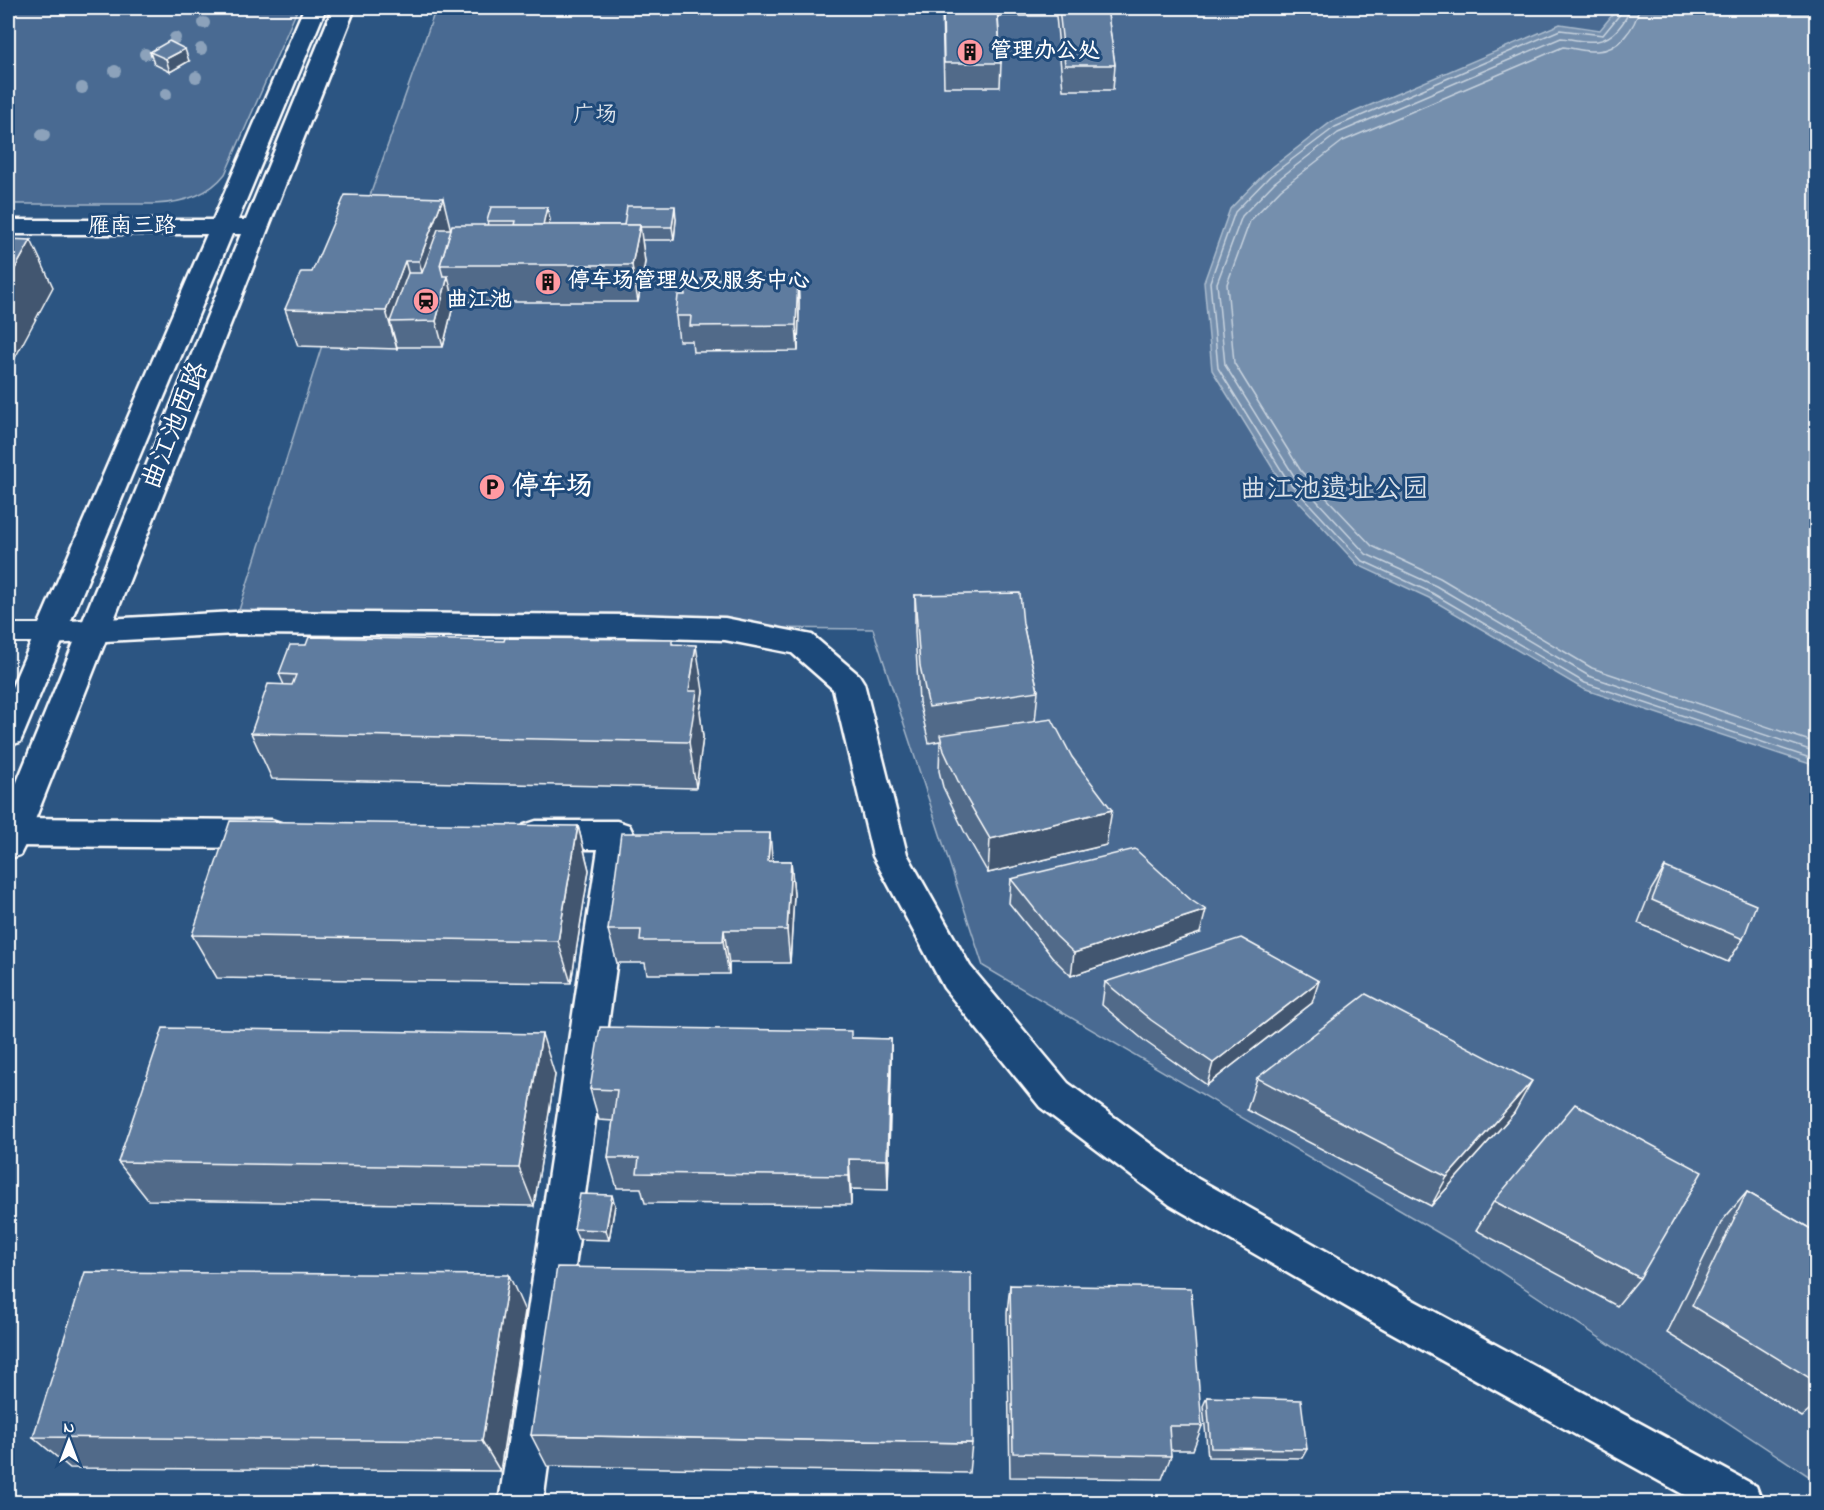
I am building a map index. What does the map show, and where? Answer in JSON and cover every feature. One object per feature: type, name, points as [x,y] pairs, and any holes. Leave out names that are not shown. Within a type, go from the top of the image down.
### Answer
[{"type":"street","name":"曲江池西路","points":[[8,733],[315,8]]},
{"type":"street","name":"曲江池西路","points":[[10,839],[344,8]]},
{"type":"street","name":"雁南三路","points":[[8,227],[256,227]]},
{"type":"street","points":[[50,633],[93,633],[235,623],[300,626],[632,626],[725,629],[801,644],[848,683],[890,856],[951,967],[1054,1095],[1184,1192],[1740,1503]]},
{"type":"street","points":[[10,839],[309,834]]},
{"type":"street","points":[[499,835],[617,835],[521,1503]]},
{"type":"lane","points":[[8,633],[50,633]]},
{"type":"green space","points":[[8,8],[298,8],[225,174],[210,188],[183,200],[154,204],[8,204]]},
{"type":"green space","name":"曲江池遗址公园","points":[[436,8],[1816,8],[1816,1481],[1461,1246],[983,966],[873,629],[235,623],[360,224]]},
{"type":"water","points":[[1618,8],[1816,8],[1816,766],[1583,689],[1429,598],[1358,565],[1283,485],[1212,370],[1204,282],[1230,209],[1266,172],[1331,122],[1560,24],[1600,30]]},
{"type":"building","points":[[943,8],[997,8],[1001,63],[944,63]]},
{"type":"building","points":[[1059,8],[1107,8],[1115,65],[1065,65]]},
{"type":"building","points":[[169,41],[185,49],[166,59],[150,52]]},
{"type":"building","points":[[345,195],[443,198],[419,261],[405,261],[386,311],[285,309],[301,272],[312,272]]},
{"type":"building","points":[[627,206],[675,206],[672,227],[624,225]]},
{"type":"building","points":[[491,207],[547,207],[543,225],[515,225],[516,221],[487,221]]},
{"type":"building","points":[[452,225],[640,225],[632,265],[440,265]]},
{"type":"building","points":[[438,229],[451,229],[440,265],[443,276],[448,276],[436,321],[390,322],[408,273],[422,273]]},
{"type":"building","points":[[8,239],[31,240],[8,281]]},
{"type":"building","points":[[798,278],[796,325],[690,326],[691,316],[676,316],[678,295],[685,295],[685,289],[691,289],[691,286],[701,285],[701,279]]},
{"type":"building","points":[[1020,593],[1023,624],[1038,691],[929,707],[920,666],[915,595]]},
{"type":"building","points":[[309,637],[504,641],[505,638],[672,639],[672,644],[696,645],[689,691],[697,691],[689,742],[251,733],[268,684],[292,685],[296,675],[279,674],[290,645],[306,645]]},
{"type":"building","points":[[1052,719],[1072,757],[1112,810],[990,839],[965,796],[944,751],[940,735]]},
{"type":"building","points":[[230,821],[578,826],[558,941],[192,935]]},
{"type":"building","points":[[621,833],[770,833],[768,861],[791,861],[787,930],[724,930],[723,941],[640,941],[641,930],[608,930]]},
{"type":"building","points":[[1135,849],[1191,900],[1206,910],[1074,953],[1056,936],[1011,879]]},
{"type":"building","points":[[1665,867],[1756,905],[1743,939],[1652,900]]},
{"type":"building","points":[[1241,938],[1319,981],[1213,1063],[1151,1020],[1105,982]]},
{"type":"building","points":[[1366,994],[1532,1081],[1447,1177],[1257,1078]]},
{"type":"building","points":[[600,1027],[851,1031],[851,1038],[891,1039],[887,1160],[849,1159],[849,1176],[637,1173],[639,1158],[608,1158],[617,1090],[590,1089]]},
{"type":"building","points":[[163,1028],[542,1034],[519,1168],[118,1162]]},
{"type":"building","points":[[1575,1104],[1702,1172],[1640,1278],[1494,1201]]},
{"type":"building","points":[[1747,1192],[1816,1232],[1816,1382],[1692,1306]]},
{"type":"building","points":[[580,1194],[612,1195],[606,1230],[574,1229]]},
{"type":"building","points":[[557,1267],[971,1273],[972,1443],[531,1435]]},
{"type":"building","points":[[85,1272],[509,1275],[482,1441],[33,1437]]},
{"type":"building","points":[[1010,1285],[1191,1288],[1202,1426],[1169,1426],[1171,1456],[1013,1453]]},
{"type":"building","points":[[1207,1397],[1301,1400],[1307,1449],[1211,1448]]},
{"type":"place","name":"管理办公处","points":[[970,52]]},
{"type":"place","name":"停车场管理处及服务中心","points":[[548,282]]},
{"type":"place","name":"曲江池","points":[[426,301]]},
{"type":"place","name":"停车场","points":[[492,487]]},
{"type":"park label","name":"广场","points":[[595,116]]}]
